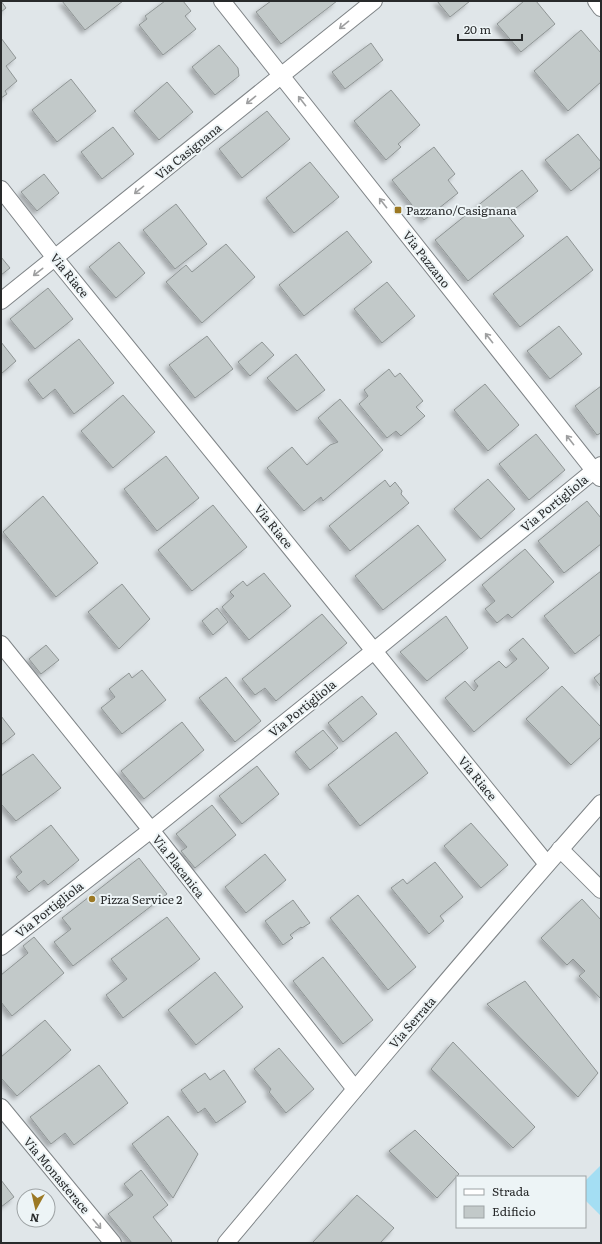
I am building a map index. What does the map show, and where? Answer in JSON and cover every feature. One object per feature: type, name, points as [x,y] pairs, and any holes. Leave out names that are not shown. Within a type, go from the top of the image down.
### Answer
[{"type":"street","name":"Via Pazzano","points":[[222,1],[599,472]]},
{"type":"street","name":"Via Casignana","points":[[1,301],[374,1]]},
{"type":"street","points":[[596,1],[601,8]]},
{"type":"street","name":"Via Riace","points":[[1,189],[55,258],[375,650],[547,864]]},
{"type":"street","name":"Via Portigliola","points":[[1,947],[151,830],[599,472]]},
{"type":"street","name":"Via Placanica","points":[[1,644],[151,830],[355,1089]]},
{"type":"street","name":"Via Serrata","points":[[226,1243],[355,1089],[601,803]]},
{"type":"street","points":[[560,849],[601,890]]},
{"type":"street","name":"Via Monasterace","points":[[1,1107],[113,1243]]},
{"type":"shaded area","points":[[601,1165],[601,1216],[586,1201],[586,1180]]},
{"type":"building","points":[[1,1],[6,8],[1,12]]},
{"type":"building","points":[[62,1],[123,1],[85,30]]},
{"type":"building","points":[[165,1],[183,1],[191,11],[185,16],[196,29],[163,55],[139,25],[147,19],[145,16]]},
{"type":"building","points":[[271,1],[337,1],[281,44],[256,12]]},
{"type":"building","points":[[437,1],[470,1],[450,17]]},
{"type":"building","points":[[524,1],[536,1],[555,24],[521,52],[497,24]]},
{"type":"building","points":[[581,30],[601,53],[601,82],[568,111],[534,71]]},
{"type":"building","points":[[1,38],[16,58],[6,66],[17,81],[5,91],[7,94],[1,98]]},
{"type":"building","points":[[371,43],[383,60],[345,89],[332,72]]},
{"type":"building","points":[[219,45],[238,68],[239,76],[215,95],[192,67]]},
{"type":"building","points":[[71,79],[96,111],[57,142],[32,110]]},
{"type":"building","points":[[167,82],[193,112],[159,140],[134,111]]},
{"type":"building","points":[[391,90],[420,125],[398,144],[401,147],[386,160],[354,121]]},
{"type":"building","points":[[267,111],[290,139],[242,178],[219,149]]},
{"type":"building","points":[[113,127],[134,154],[102,179],[81,152]]},
{"type":"building","points":[[578,134],[601,162],[601,167],[571,191],[545,160]]},
{"type":"building","points":[[434,147],[455,174],[448,180],[458,193],[424,220],[392,180]]},
{"type":"building","points":[[310,162],[339,197],[294,233],[266,198]]},
{"type":"building","points":[[522,170],[538,191],[507,215],[524,236],[468,281],[435,240]]},
{"type":"building","points":[[44,174],[59,193],[37,211],[21,192]]},
{"type":"building","points":[[176,204],[207,244],[175,269],[143,230]]},
{"type":"building","points":[[347,231],[372,262],[304,316],[279,285]]},
{"type":"building","points":[[567,236],[593,270],[520,327],[493,294]]},
{"type":"building","points":[[119,242],[145,273],[116,298],[89,267]]},
{"type":"building","points":[[226,244],[255,277],[202,323],[166,282],[186,265],[192,272]]},
{"type":"building","points":[[1,257],[10,268],[1,275]]},
{"type":"building","points":[[387,282],[415,316],[382,343],[354,309]]},
{"type":"building","points":[[48,288],[73,319],[35,349],[10,319]]},
{"type":"building","points":[[559,326],[582,354],[550,379],[527,351]]},
{"type":"building","points":[[207,336],[233,369],[195,398],[169,365]]},
{"type":"building","points":[[79,339],[114,383],[74,414],[55,389],[43,399],[28,380]]},
{"type":"building","points":[[1,342],[16,361],[1,374]]},
{"type":"building","points":[[262,342],[274,355],[250,376],[238,362]]},
{"type":"building","points":[[296,354],[325,390],[297,411],[267,378]]},
{"type":"building","points":[[389,369],[395,377],[400,373],[423,401],[416,407],[425,416],[401,436],[396,431],[387,438],[359,404],[368,396],[364,390]]},
{"type":"building","points":[[485,384],[519,425],[488,451],[454,410]]},
{"type":"building","points":[[601,386],[601,433],[597,435],[575,406]]},
{"type":"building","points":[[123,395],[155,432],[113,468],[81,431]]},
{"type":"building","points":[[340,399],[383,450],[323,501],[321,497],[304,511],[267,468],[292,447],[307,465],[330,445],[338,442],[318,418]]},
{"type":"building","points":[[536,434],[565,470],[529,500],[499,464]]},
{"type":"building","points":[[166,456],[199,498],[157,531],[124,489]]},
{"type":"building","points":[[488,479],[515,509],[481,539],[454,509]]},
{"type":"building","points":[[385,480],[390,487],[395,482],[402,491],[401,494],[409,503],[350,551],[329,526]]},
{"type":"building","points":[[43,496],[98,563],[56,597],[3,532]]},
{"type":"building","points":[[587,501],[601,518],[601,544],[564,573],[538,541]]},
{"type":"building","points":[[213,505],[247,547],[192,591],[158,550]]},
{"type":"building","points":[[418,525],[446,560],[383,610],[355,576]]},
{"type":"building","points":[[525,549],[554,582],[512,618],[508,614],[497,623],[485,609],[495,601],[482,585]]},
{"type":"building","points":[[601,571],[601,634],[575,654],[544,616]]},
{"type":"building","points":[[264,573],[291,606],[249,640],[222,607],[234,596],[230,592],[243,581],[247,586]]},
{"type":"building","points":[[122,584],[150,619],[119,649],[88,612]]},
{"type":"building","points":[[217,608],[228,622],[213,635],[202,621]]},
{"type":"building","points":[[322,614],[347,643],[276,701],[265,688],[255,695],[242,679]]},
{"type":"building","points":[[446,616],[468,648],[427,681],[400,652]]},
{"type":"building","points":[[523,638],[549,668],[474,732],[445,698],[465,681],[474,691],[478,686],[474,681],[499,661],[506,668],[517,659],[509,650]]},
{"type":"building","points":[[46,645],[59,660],[41,674],[29,659]]},
{"type":"building","points":[[142,670],[166,700],[122,734],[101,708],[115,697],[109,689],[129,673],[132,678]]},
{"type":"building","points":[[601,672],[601,687],[594,678]]},
{"type":"building","points":[[226,677],[261,721],[235,742],[199,698]]},
{"type":"building","points":[[562,686],[601,727],[601,737],[571,765],[526,719]]},
{"type":"building","points":[[362,696],[377,714],[343,742],[328,723]]},
{"type":"building","points":[[1,716],[15,734],[1,745]]},
{"type":"building","points":[[182,722],[204,750],[144,799],[121,771]]},
{"type":"building","points":[[323,730],[338,748],[310,770],[295,752]]},
{"type":"building","points":[[396,732],[428,773],[360,826],[328,785]]},
{"type":"building","points":[[33,754],[61,788],[16,821],[1,804],[1,776]]},
{"type":"building","points":[[257,766],[279,794],[242,824],[219,796]]},
{"type":"building","points":[[212,805],[236,835],[195,868],[181,851],[187,847],[176,834]]},
{"type":"building","points":[[471,823],[508,865],[481,888],[444,846]]},
{"type":"building","points":[[51,825],[79,860],[48,885],[44,880],[29,892],[16,877],[22,872],[10,857]]},
{"type":"building","points":[[265,854],[286,880],[246,913],[225,887]]},
{"type":"building","points":[[139,858],[167,894],[73,966],[54,942],[71,929],[62,918]]},
{"type":"building","points":[[435,862],[463,897],[440,916],[444,921],[429,934],[391,888],[403,879],[407,884]]},
{"type":"building","points":[[358,895],[416,967],[388,990],[330,918]]},
{"type":"building","points":[[582,899],[601,920],[601,999],[579,976],[585,971],[573,959],[567,965],[541,938]]},
{"type":"building","points":[[293,900],[310,923],[302,928],[301,927],[290,935],[293,938],[283,945],[265,921]]},
{"type":"building","points":[[167,917],[200,959],[123,1018],[106,995],[127,979],[111,959]]},
{"type":"building","points":[[34,937],[64,973],[12,1016],[1,1002],[1,975],[28,953],[23,946]]},
{"type":"building","points":[[323,957],[373,1020],[343,1044],[293,981]]},
{"type":"building","points":[[215,972],[243,1007],[196,1045],[168,1010]]},
{"type":"building","points":[[525,981],[598,1073],[578,1097],[487,1004]]},
{"type":"building","points":[[45,1020],[71,1050],[17,1096],[1,1078],[1,1057]]},
{"type":"building","points":[[453,1042],[535,1127],[513,1148],[431,1069]]},
{"type":"building","points":[[279,1048],[314,1089],[286,1113],[269,1092],[271,1089],[254,1069]]},
{"type":"building","points":[[99,1065],[128,1103],[74,1145],[65,1133],[51,1144],[30,1117]]},
{"type":"building","points":[[224,1070],[246,1102],[216,1123],[205,1108],[198,1113],[181,1090],[205,1073],[210,1080]]},
{"type":"building","points":[[168,1116],[198,1154],[173,1198],[132,1144]]},
{"type":"building","points":[[415,1130],[459,1174],[437,1198],[389,1151]]},
{"type":"building","points":[[141,1170],[168,1205],[153,1217],[172,1241],[170,1243],[132,1243],[108,1214],[133,1195],[124,1184]]},
{"type":"building","points":[[1,1180],[14,1197],[1,1207]]},
{"type":"building","points":[[357,1195],[394,1228],[380,1243],[312,1243]]},
{"type":"place","name":"Pazzano/Casignana","points":[[398,210]]},
{"type":"place","name":"Pizza Service 2","points":[[92,899]]}]
